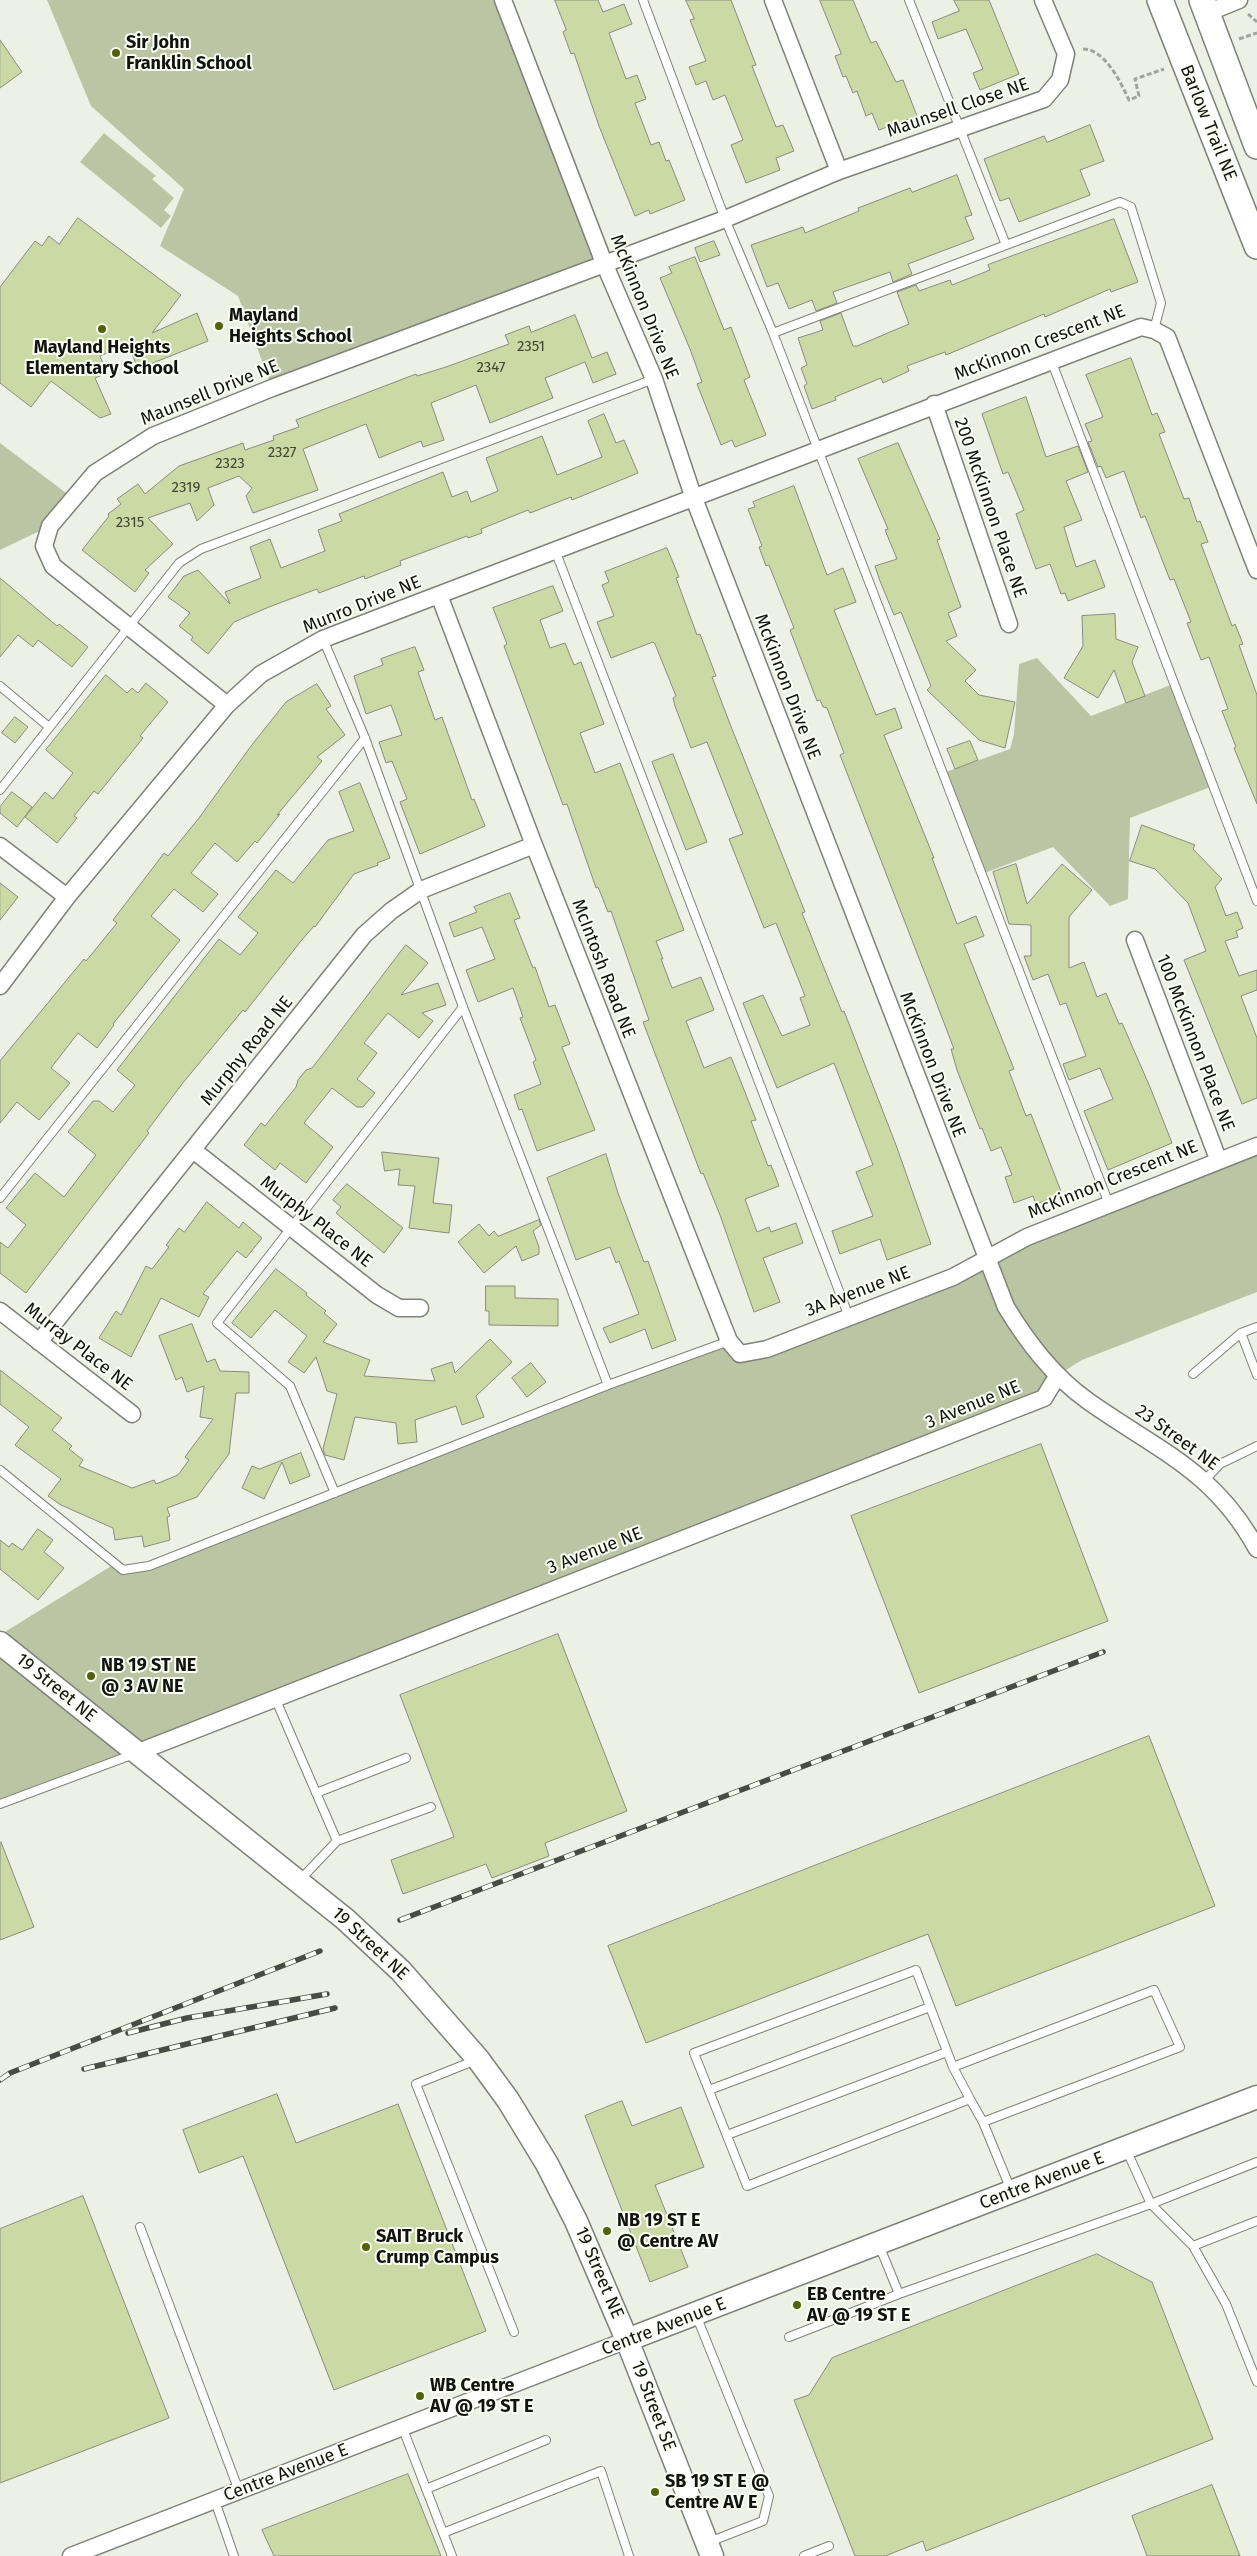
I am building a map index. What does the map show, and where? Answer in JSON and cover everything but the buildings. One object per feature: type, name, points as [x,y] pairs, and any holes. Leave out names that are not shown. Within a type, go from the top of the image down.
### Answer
[{"type":"main road","name":"Barlow Trail NE","points":[[1160,0],[1257,246]]},
{"type":"main road","name":"Barlow Trail NE","points":[[1199,4],[1219,46],[1257,146]]},
{"type":"street","name":"McKinnon Drive NE","points":[[503,0],[604,263],[654,379],[693,496],[986,1258],[1006,1307],[1020,1330],[1036,1353],[1058,1375]]},
{"type":"street","points":[[773,0],[839,171]]},
{"type":"street","points":[[1043,0],[1066,54]]},
{"type":"street","points":[[1199,4],[1239,0]]},
{"type":"street","name":"Maunsell Close NE","points":[[604,263],[725,219],[839,171],[1044,99],[1060,80],[1066,54]]},
{"type":"street","name":"Maunsell Drive NE","points":[[227,705],[53,566],[44,546],[50,526],[95,473],[153,436],[604,263]]},
{"type":"street","name":"McKinnon Crescent NE","points":[[693,496],[1141,327],[1154,330]]},
{"type":"street","points":[[1154,330],[1167,337],[1257,570]]},
{"type":"street","name":"200 McKinnon Place NE","points":[[934,404],[1009,624]]},
{"type":"street","name":"Munro Drive NE","points":[[0,986],[67,897],[227,705],[261,674],[324,638],[693,496]]},
{"type":"street","name":"McIntosh Road NE","points":[[439,595],[534,845],[728,1341],[740,1354]]},
{"type":"street","name":"Murphy Road NE","points":[[39,1342],[364,935],[391,911],[421,890],[534,845]]},
{"type":"street","points":[[0,846],[67,897]]},
{"type":"street","name":"100 McKinnon Place NE","points":[[1135,940],[1218,1160]]},
{"type":"street","name":"McKinnon Crescent NE","points":[[986,1258],[1027,1236],[1257,1146]]},
{"type":"street","name":"Murphy Place NE","points":[[193,1150],[377,1295],[399,1308],[420,1308]]},
{"type":"street","name":"3A Avenue NE","points":[[740,1354],[767,1349],[953,1277],[986,1258]]},
{"type":"street","name":"Murray Place NE","points":[[0,1311],[132,1414]]},
{"type":"street","name":"23 Street NE","points":[[1058,1375],[1087,1400],[1177,1458],[1205,1480],[1230,1506],[1257,1549]]},
{"type":"street","name":"3 Avenue NE","points":[[136,1753],[1044,1398],[1058,1375]]},
{"type":"street","name":"19 Street NE","points":[[0,1642],[345,1919],[401,1971],[478,2059],[508,2100],[547,2164],[576,2220],[627,2340]]},
{"type":"street","name":"Centre Avenue E","points":[[73,2556],[1257,2097]]},
{"type":"street","name":"19 Street SE","points":[[627,2340],[709,2549]]},
{"type":"lane","points":[[642,0],[725,219],[773,333],[1109,1204]]},
{"type":"lane","points":[[910,0],[1006,246]]},
{"type":"lane","points":[[773,333],[1120,202],[1131,207],[1161,303],[1154,330]]},
{"type":"lane","points":[[1051,360],[1257,901]]},
{"type":"lane","points":[[0,790],[179,563],[201,549],[654,379]]},
{"type":"lane","points":[[555,550],[849,1317]]},
{"type":"lane","points":[[324,638],[365,738],[464,1007],[608,1386]]},
{"type":"lane","points":[[0,686],[49,727]]},
{"type":"lane","points":[[0,1198],[365,738]]},
{"type":"lane","points":[[335,1493],[290,1386],[217,1323],[464,1007]]},
{"type":"lane","points":[[1193,1374],[1241,1333],[1257,1327]]},
{"type":"lane","points":[[1241,1333],[1257,1375]]},
{"type":"lane","points":[[0,1470],[122,1570],[149,1566],[608,1386],[728,1341]]},
{"type":"lane","points":[[1205,1480],[1220,1464],[1257,1446]]},
{"type":"lane","points":[[275,1698],[336,1841]]},
{"type":"lane","points":[[0,1804],[136,1753]]},
{"type":"lane","points":[[316,1793],[406,1758]]},
{"type":"lane","points":[[298,1882],[336,1841],[430,1807]]},
{"type":"lane","points":[[970,2099],[747,2186],[694,2053],[916,1970],[953,2067],[983,2122],[1012,2192]]},
{"type":"lane","points":[[953,2067],[1154,1990],[1180,2047],[983,2122]]},
{"type":"lane","points":[[709,2090],[930,2007]]},
{"type":"lane","points":[[727,2136],[947,2052]]},
{"type":"lane","points":[[478,2059],[416,2084],[514,2332]]},
{"type":"lane","points":[[1126,2149],[1151,2204],[1193,2246],[1226,2304],[1257,2382]]},
{"type":"lane","points":[[789,2337],[899,2294],[1151,2204],[1257,2162]]},
{"type":"lane","points":[[1193,2246],[1257,2221]]},
{"type":"lane","points":[[140,2227],[239,2491]]},
{"type":"lane","points":[[878,2243],[899,2294]]},
{"type":"lane","points":[[696,2314],[768,2496],[763,2521],[709,2549]]},
{"type":"lane","points":[[403,2428],[452,2556]]},
{"type":"lane","points":[[426,2489],[546,2440]]},
{"type":"lane","points":[[443,2533],[600,2471],[629,2556]]},
{"type":"lane","points":[[215,2501],[234,2556]]},
{"type":"lane","points":[[804,2556],[829,2546]]},
{"type":"path","points":[[1219,46],[1257,34]]},
{"type":"path","points":[[1066,54],[1086,48],[1097,53],[1118,76],[1129,100],[1139,96],[1135,79],[1183,60]]},
{"type":"green space","name":"Mayland Heights School","points":[[47,0],[503,0],[604,263],[272,388],[238,296],[160,246],[184,189],[91,106]]},
{"type":"green space","points":[[104,133],[156,176],[152,179],[174,198],[164,210],[171,216],[161,228],[80,162]]},
{"type":"green space","points":[[0,443],[74,499],[50,526],[0,550]]},
{"type":"green space","points":[[1037,658],[1091,716],[1173,684],[1213,786],[1130,818],[1128,899],[1110,906],[1053,847],[982,874],[943,773],[1010,749],[1014,734],[1019,664]]},
{"type":"green space","points":[[1257,1146],[1257,1292],[1082,1360],[1058,1375],[1044,1398],[0,1803],[0,1635],[116,1563],[123,1570],[149,1566],[729,1341],[740,1353],[767,1349]]},
{"type":"railway","points":[[400,1920],[1103,1652]]},
{"type":"railway","points":[[0,2080],[10,2073],[320,1951]]},
{"type":"railway","points":[[128,2033],[187,2018],[327,1994]]},
{"type":"railway","points":[[84,2069],[335,2008]]},
{"type":"place","name":"Sir John Franklin School","points":[[116,53]]},
{"type":"place","name":"Mayland Heights School","points":[[219,326]]},
{"type":"place","name":"Mayland Heights Elementary School","points":[[102,329]]},
{"type":"place","name":"NB 19 ST NE @ 3 AV NE","points":[[91,1676]]},
{"type":"place","name":"NB 19 ST E @ Centre AV","points":[[607,2231]]},
{"type":"place","name":"SAIT Bruck Crump Campus","points":[[366,2247]]},
{"type":"place","name":"EB Centre AV @ 19 ST E","points":[[797,2305]]},
{"type":"place","name":"WB Centre AV @ 19 ST E","points":[[420,2396]]},
{"type":"place","name":"SB 19 ST E @ Centre AV E","points":[[655,2492]]}]
